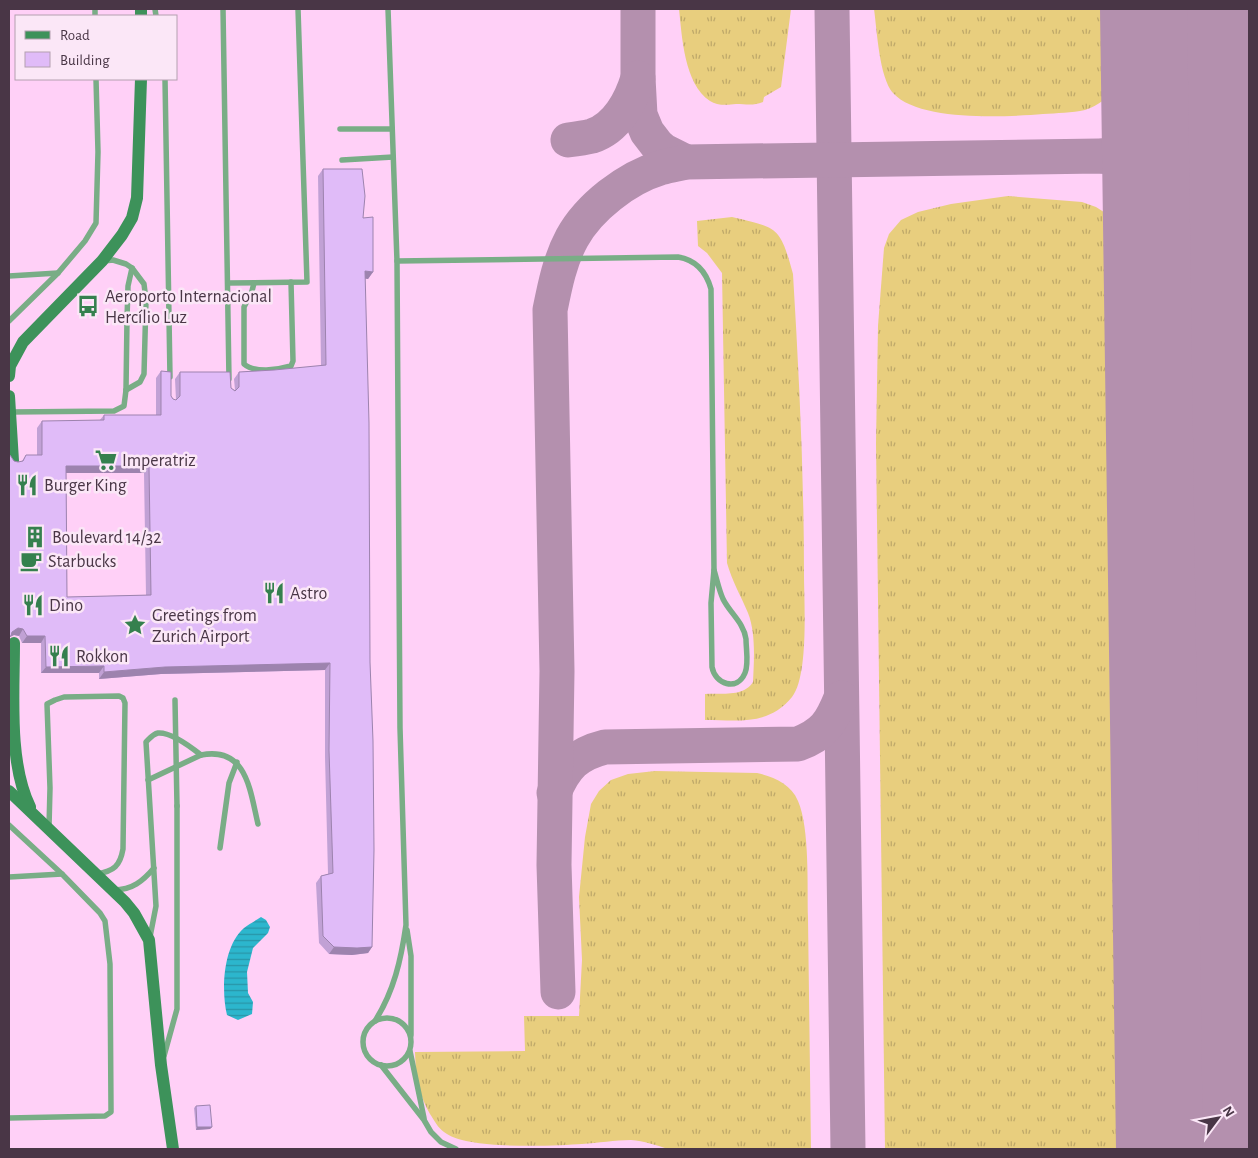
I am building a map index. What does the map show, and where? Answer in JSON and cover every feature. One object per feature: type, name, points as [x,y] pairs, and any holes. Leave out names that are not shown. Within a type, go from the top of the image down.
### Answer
[{"type":"main road","points":[[9,353],[102,261],[132,218],[137,198],[141,80]]},
{"type":"main road","points":[[9,376],[10,366],[22,342]]},
{"type":"main road","points":[[9,396],[13,461]]},
{"type":"main road","points":[[14,643],[17,765],[23,792],[34,814]]},
{"type":"main road","points":[[9,791],[134,913],[149,940],[161,1065],[173,1149]]},
{"type":"lane","points":[[223,9],[230,383]]},
{"type":"lane","points":[[228,283],[307,282],[298,9]]},
{"type":"lane","points":[[388,9],[397,262],[400,728],[406,925],[411,956],[410,1051],[424,1120]]},
{"type":"lane","points":[[9,321],[58,273],[85,241],[96,223],[98,152],[96,80]]},
{"type":"lane","points":[[165,80],[170,383]]},
{"type":"lane","points":[[340,130],[392,129]]},
{"type":"lane","points":[[342,160],[393,157]]},
{"type":"lane","points":[[397,262],[678,256],[698,265],[708,279],[711,288],[714,570],[711,603],[712,667],[719,680],[728,684],[739,681],[746,672],[746,637],[742,626],[723,600],[714,570]]},
{"type":"lane","points":[[102,261],[119,261],[132,268],[144,284],[144,374],[140,382],[126,390]]},
{"type":"lane","points":[[9,412],[114,411],[124,406],[128,286],[132,268]]},
{"type":"lane","points":[[9,276],[58,273]]},
{"type":"lane","points":[[254,283],[244,307],[244,364],[254,370],[291,366],[293,361],[292,282]]},
{"type":"lane","points":[[48,829],[50,788],[47,704],[64,698],[119,696],[123,698],[125,703],[123,849],[121,860],[117,867],[108,872],[96,874]]},
{"type":"lane","points":[[161,1065],[177,1009],[175,700]]},
{"type":"lane","points":[[149,940],[156,906],[146,742],[152,735],[159,733],[168,734],[201,755]]},
{"type":"lane","points":[[148,780],[201,755],[209,753],[221,754],[237,762],[246,778],[258,824]]},
{"type":"lane","points":[[220,848],[229,783],[237,762]]},
{"type":"lane","points":[[9,825],[62,874],[105,921],[110,964],[111,1112],[105,1116],[98,1117],[9,1118]]},
{"type":"lane","points":[[112,890],[123,890],[134,886],[145,880],[154,868]]},
{"type":"lane","points":[[9,877],[62,874]]},
{"type":"lane","points":[[406,925],[402,955],[396,978],[386,1003],[375,1021],[366,1031],[364,1045],[369,1057],[381,1065],[424,1120],[431,1132],[441,1142],[456,1149]]},
{"type":"lane","points":[[375,1021],[388,1018],[394,1019],[405,1026],[411,1037]]},
{"type":"lane","points":[[381,1065],[388,1066],[401,1062],[410,1051]]},
{"type":"green space","points":[[679,9],[791,9],[781,87],[764,97],[763,102],[756,104],[723,105],[710,101],[701,93],[690,72],[683,45]]},
{"type":"green space","points":[[874,9],[1129,9],[1130,49],[1127,69],[1119,86],[1112,93],[1095,106],[1080,111],[987,116],[942,113],[922,109],[905,102],[893,93],[888,86],[879,53]]},
{"type":"green space","points":[[1245,9],[1249,9],[1249,312]]},
{"type":"green space","points":[[1008,196],[1082,202],[1096,207],[1110,216],[1127,241],[1131,253],[1143,1149],[885,1149],[876,443],[878,326],[884,248],[889,234],[901,220],[918,212],[951,204]]},
{"type":"green space","points":[[732,217],[769,227],[775,232],[785,247],[793,274],[802,462],[804,638],[801,673],[797,687],[792,697],[783,706],[773,713],[752,719],[705,720],[705,694],[738,692],[749,687],[753,682],[754,647],[751,621],[727,563],[722,273],[707,253],[698,246],[697,221]]},
{"type":"green space","points":[[655,771],[757,773],[781,782],[791,790],[798,801],[802,813],[807,858],[811,1149],[668,1149],[631,1140],[569,1145],[510,1146],[470,1142],[455,1138],[444,1132],[430,1114],[420,1092],[415,1052],[525,1051],[524,1016],[579,1016],[582,960],[579,897],[585,837],[591,804],[599,791],[611,780],[628,774]]},
{"type":"water","points":[[261,917],[266,920],[270,927],[268,933],[253,948],[247,972],[248,993],[253,1002],[252,1014],[238,1020],[227,1015],[224,993],[225,969],[237,936],[244,928]]},
{"type":"building","points":[[323,169],[362,169],[365,196],[363,218],[373,217],[373,272],[365,271],[369,423],[370,662],[374,850],[372,947],[357,948],[334,947],[323,936],[321,876],[333,873],[329,750],[330,663],[165,667],[104,672],[104,666],[46,667],[45,636],[27,636],[23,629],[18,628],[9,636],[9,455],[14,461],[18,462],[23,461],[26,455],[42,455],[42,421],[104,420],[104,415],[161,415],[161,371],[171,372],[171,396],[176,400],[180,396],[180,372],[230,372],[231,388],[235,391],[239,387],[239,372],[326,365]],"holes":[[[66,466],[149,466],[151,595],[67,597]]]},
{"type":"building","points":[[210,1105],[212,1127],[197,1127],[196,1106]]},
{"type":"taxiway","points":[[638,9],[640,115],[647,132],[657,145],[664,151],[686,162]]},
{"type":"taxiway","points":[[832,9],[848,1149]]},
{"type":"taxiway","points":[[568,140],[592,136],[609,127],[622,113],[638,78]]},
{"type":"taxiway","points":[[1103,156],[1132,149],[1144,142],[1164,126],[1193,94]]},
{"type":"taxiway","points":[[558,992],[554,865],[557,671],[550,310],[564,255],[572,238],[588,215],[622,186],[660,168],[686,162],[1099,156],[1132,162],[1157,176],[1177,198],[1194,226]]},
{"type":"taxiway","points":[[554,793],[563,775],[573,762],[587,753],[605,747],[798,744],[826,727],[841,698]]},
{"type":"runway","points":[[1144,9],[1160,1149]]},
{"type":"runway","points":[[1231,9],[1247,1149]]},
{"type":"place","name":"Aeroporto Internacional Hercílio Luz","points":[[88,306]]},
{"type":"place","name":"Imperatriz","points":[[106,460]]},
{"type":"place","name":"Burger King","points":[[27,485]]},
{"type":"place","name":"Boulevard 14/32","points":[[35,537]]},
{"type":"place","name":"Starbucks","points":[[31,561]]},
{"type":"place","name":"Astro","points":[[274,593]]},
{"type":"place","name":"Dino","points":[[33,605]]},
{"type":"place","name":"Greetings from Zurich Airport","points":[[135,625]]},
{"type":"place","name":"Rokkon","points":[[59,656]]}]
